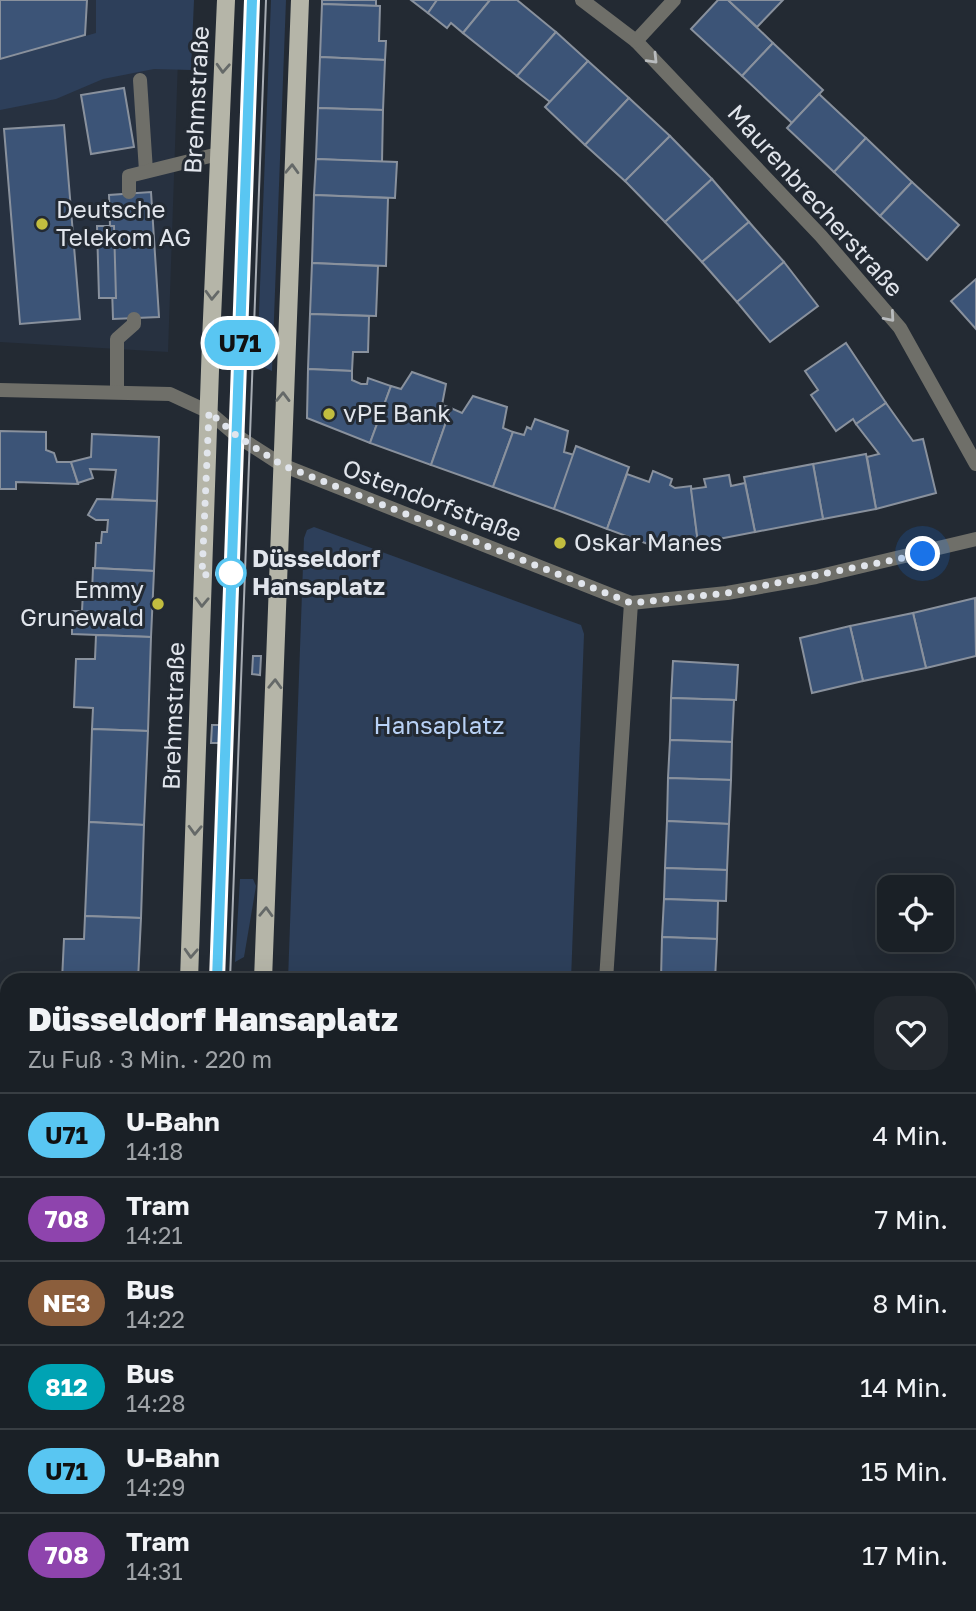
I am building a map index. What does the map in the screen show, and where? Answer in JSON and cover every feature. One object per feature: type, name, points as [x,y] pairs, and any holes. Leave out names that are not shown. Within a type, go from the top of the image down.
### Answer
[{"type":"main road","name":"Brehmstraße","points":[[189,973],[218,154],[226,0]]},
{"type":"main road","points":[[263,973],[300,0]]},
{"type":"street","name":"Maurenbrecherstraße","points":[[582,0],[636,41],[821,236],[900,328],[976,464]]},
{"type":"street","points":[[636,41],[674,0]]},
{"type":"street","points":[[141,79],[146,172]]},
{"type":"street","points":[[129,192],[129,176],[218,154]]},
{"type":"street","points":[[117,392],[117,339],[135,324],[134,319]]},
{"type":"street","points":[[0,390],[170,394],[209,412],[237,436],[282,465]]},
{"type":"street","name":"Ostendorfstraße","points":[[282,465],[631,603],[727,593],[816,577],[976,539]]},
{"type":"street","points":[[606,973],[631,603]]},
{"type":"shaded area","points":[[0,0],[180,0],[168,352],[0,342]]},
{"type":"green space","points":[[96,0],[194,0],[191,70],[154,69],[103,79],[56,99],[0,110],[0,60],[96,33]]},
{"type":"green space","points":[[271,0],[286,0],[272,371],[257,364]]},
{"type":"green space","name":"Hansaplatz","points":[[314,527],[581,625],[584,634],[571,973],[288,973],[304,538],[307,530]]},
{"type":"green space","points":[[240,879],[253,879],[256,886],[244,957],[235,962]]},
{"type":"building","points":[[0,0],[87,0],[85,35],[0,59]]},
{"type":"building","points":[[322,0],[376,0],[376,6],[322,4]]},
{"type":"building","points":[[411,0],[437,0],[428,13]]},
{"type":"building","points":[[437,0],[490,0],[463,33],[451,23],[447,28],[428,13]]},
{"type":"building","points":[[490,0],[517,0],[556,32],[517,76],[463,33]]},
{"type":"building","points":[[718,0],[728,0],[773,43],[742,76],[691,29]]},
{"type":"building","points":[[728,0],[783,0],[757,27]]},
{"type":"building","points":[[322,4],[380,6],[379,41],[386,41],[385,60],[320,57]]},
{"type":"building","points":[[556,32],[588,61],[550,102],[517,76]]},
{"type":"building","points":[[773,43],[823,90],[792,123],[742,76]]},
{"type":"building","points":[[320,57],[385,60],[383,110],[318,108]]},
{"type":"building","points":[[588,61],[629,98],[585,145],[545,107]]},
{"type":"building","points":[[124,88],[134,147],[91,154],[81,95]]},
{"type":"building","points":[[819,94],[866,138],[834,172],[787,128]]},
{"type":"building","points":[[629,98],[670,136],[625,181],[585,145]]},
{"type":"building","points":[[318,108],[383,110],[382,162],[316,159]]},
{"type":"building","name":"Deutsche Telekom AG","points":[[64,125],[80,319],[20,324],[4,129]]},
{"type":"building","points":[[670,136],[712,179],[665,222],[625,181]]},
{"type":"building","points":[[866,138],[912,182],[880,216],[834,172]]},
{"type":"building","points":[[316,159],[397,162],[395,198],[314,195]]},
{"type":"building","points":[[712,179],[749,222],[702,262],[665,222]]},
{"type":"building","points":[[912,182],[959,225],[927,260],[880,216]]},
{"type":"building","points":[[151,192],[159,317],[113,319],[109,195]]},
{"type":"building","points":[[314,195],[388,198],[386,266],[312,263]]},
{"type":"building","points":[[749,222],[784,262],[737,302],[702,262]]},
{"type":"building","points":[[97,226],[114,226],[116,298],[99,298]]},
{"type":"building","points":[[784,262],[818,306],[770,342],[737,302]]},
{"type":"building","points":[[312,263],[378,266],[376,316],[310,314]]},
{"type":"building","points":[[976,279],[976,329],[951,301]]},
{"type":"building","points":[[310,314],[369,316],[368,352],[353,352],[352,371],[308,369]]},
{"type":"building","points":[[846,343],[886,403],[856,424],[853,419],[836,431],[811,395],[818,390],[805,371]]},
{"type":"building","points":[[308,369],[352,371],[352,380],[361,384],[367,384],[368,378],[391,386],[370,443],[307,418]]},
{"type":"building","points":[[412,372],[446,384],[442,405],[451,408],[431,465],[370,443],[391,386],[401,389]]},
{"type":"building","points":[[473,396],[507,407],[503,428],[513,432],[493,487],[431,465],[451,408],[462,413]]},
{"type":"building","points":[[886,403],[913,441],[923,439],[936,493],[876,509],[867,457],[879,454],[856,424]]},
{"type":"building","points":[[535,419],[568,431],[564,452],[574,455],[554,509],[493,487],[513,432],[524,435],[527,427],[531,429]]},
{"type":"building","points":[[0,431],[46,432],[46,450],[54,453],[57,462],[71,462],[78,484],[16,482],[16,489],[0,489]]},
{"type":"building","points":[[92,434],[159,437],[157,501],[112,499],[116,470],[90,469],[93,478],[78,483],[71,462],[91,457]]},
{"type":"building","points":[[576,446],[629,467],[607,529],[554,509]]},
{"type":"building","points":[[866,454],[876,509],[823,519],[813,464]]},
{"type":"building","points":[[813,464],[823,519],[755,532],[744,477]]},
{"type":"building","points":[[653,471],[672,479],[670,485],[675,488],[691,486],[698,543],[656,547],[607,529],[627,474],[649,482]]},
{"type":"building","points":[[729,475],[731,486],[745,483],[755,532],[698,543],[691,489],[706,487],[704,479]]},
{"type":"building","points":[[97,499],[157,501],[154,571],[95,568],[96,543],[101,543],[102,532],[107,532],[108,520],[96,520],[88,515]]},
{"type":"building","points":[[93,568],[154,571],[151,637],[72,634],[72,611],[82,611],[83,592],[92,592]]},
{"type":"building","points":[[975,598],[976,656],[926,668],[913,613]]},
{"type":"building","points":[[913,613],[926,668],[863,681],[850,626]]},
{"type":"building","points":[[850,626],[863,681],[812,693],[800,638]]},
{"type":"building","points":[[96,635],[151,637],[148,731],[92,729],[93,708],[74,707],[76,659],[95,659]]},
{"type":"building","points":[[253,656],[261,656],[260,675],[252,674]]},
{"type":"building","points":[[673,661],[738,665],[736,700],[671,698]]},
{"type":"building","points":[[671,698],[734,700],[732,742],[670,740]]},
{"type":"building","points":[[212,725],[220,725],[219,743],[211,743]]},
{"type":"building","points":[[92,729],[148,731],[144,825],[89,822]]},
{"type":"building","points":[[670,740],[732,742],[731,780],[668,778]]},
{"type":"building","points":[[668,778],[731,780],[729,824],[667,821]]},
{"type":"building","points":[[667,821],[729,824],[727,870],[665,868]]},
{"type":"building","points":[[89,822],[144,825],[141,918],[85,916]]},
{"type":"building","points":[[665,868],[727,870],[726,901],[664,899]]},
{"type":"building","points":[[664,899],[718,901],[717,939],[662,937]]},
{"type":"building","points":[[85,916],[141,918],[138,973],[62,973],[64,939],[84,939]]},
{"type":"building","points":[[662,937],[717,939],[715,973],[661,973]]},
{"type":"tram line","points":[[217,973],[252,0]]},
{"type":"tram line","points":[[230,973],[266,0]]},
{"type":"metro line","name":"U71","points":[[217,973],[252,0]]},
{"type":"place","name":"Deutsche Telekom AG","points":[[42,224]]},
{"type":"place","name":"vPE Bank","points":[[329,414]]},
{"type":"place","name":"Oskar Manes","points":[[560,543]]},
{"type":"place","name":"Düsseldorf Hansaplatz","points":[[231,573]]},
{"type":"place","name":"Emmy Grunewald","points":[[158,604]]},
{"type":"route","points":[[231,573],[202,575],[209,412],[250,446],[282,465],[631,603],[727,593],[923,554]]}]
